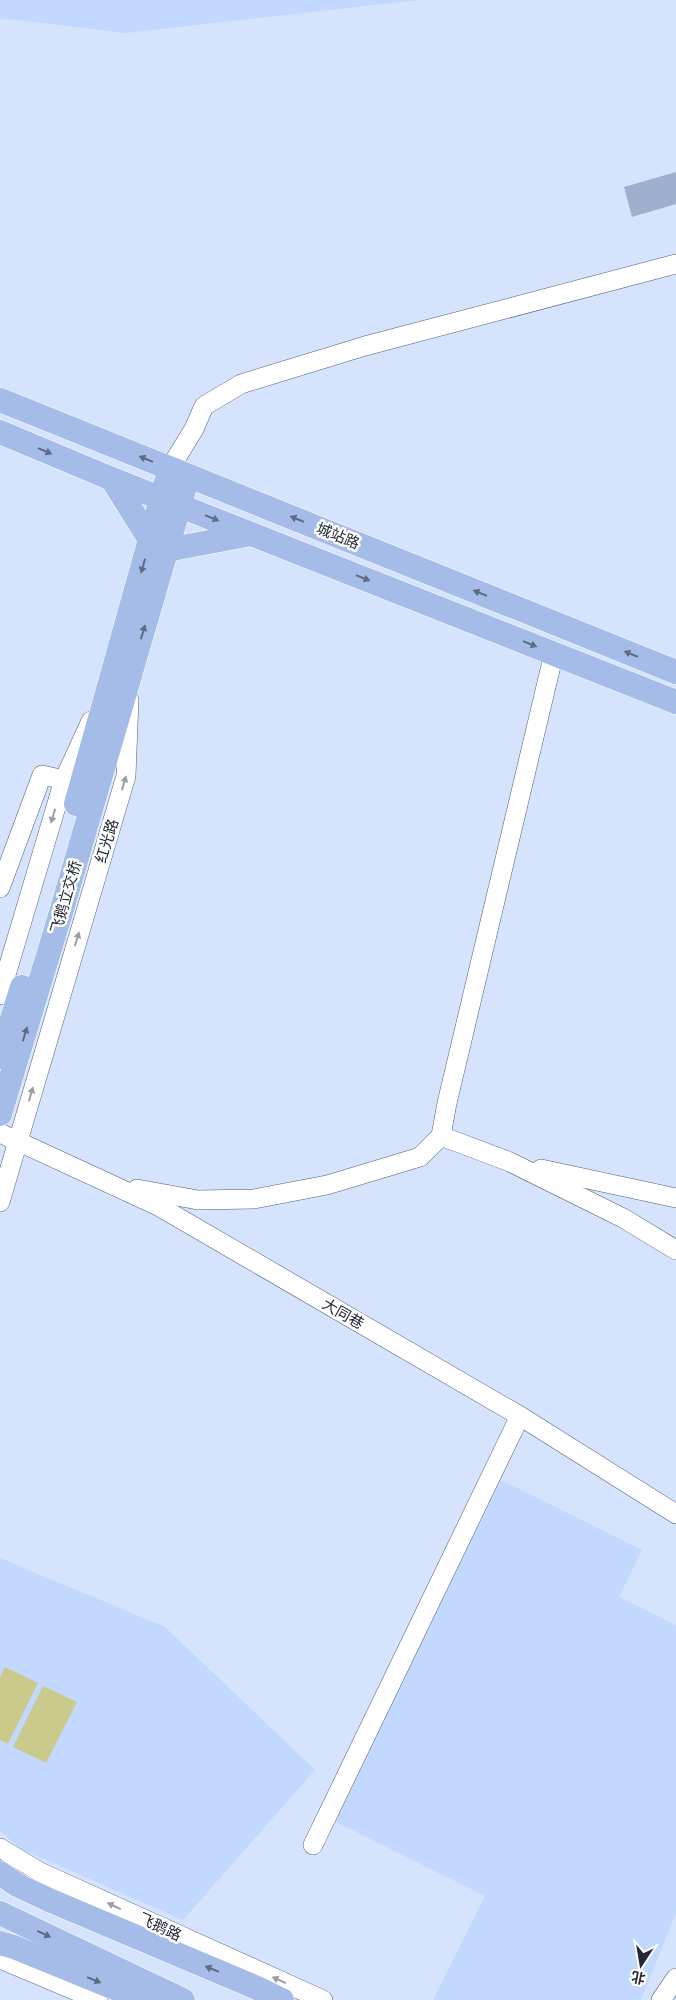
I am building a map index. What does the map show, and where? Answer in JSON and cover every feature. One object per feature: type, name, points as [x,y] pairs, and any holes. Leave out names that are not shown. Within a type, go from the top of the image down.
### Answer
[{"type":"main road","name":"城站路","points":[[0,400],[676,672]]},
{"type":"main road","name":"城站路","points":[[0,432],[112,479],[676,702]]},
{"type":"main road","name":"红光路","points":[[121,677],[179,472]]},
{"type":"main road","points":[[112,479],[158,545],[251,534]]},
{"type":"main road","name":"飞鹅立交桥","points":[[0,1114],[55,907],[121,677]]},
{"type":"main road","name":"飞鹅立交桥","points":[[0,1057],[55,907]]},
{"type":"main road","points":[[0,1873],[17,1885],[250,1994]]},
{"type":"main road","points":[[0,1894],[250,1994],[282,2000]]},
{"type":"main road","points":[[0,1914],[183,2000]]},
{"type":"main road","points":[[0,1943],[144,2000]]},
{"type":"street","points":[[179,472],[204,406],[241,384],[365,346],[676,264]]},
{"type":"street","points":[[111,1185],[198,1200],[254,1199],[327,1185],[420,1157],[441,1136],[447,1103],[554,653]]},
{"type":"street","name":"红光路","points":[[0,995],[64,780],[121,677]]},
{"type":"street","name":"红光路","points":[[0,1202],[126,776],[121,677]]},
{"type":"street","points":[[0,888],[42,775],[64,780]]},
{"type":"street","name":"大同巷","points":[[0,1133],[160,1207],[520,1416],[676,1514]]},
{"type":"street","points":[[441,1136],[510,1162],[623,1218],[676,1250]]},
{"type":"street","points":[[510,1162],[676,1198]]},
{"type":"street","points":[[313,1845],[520,1416]]},
{"type":"street","name":"飞鹅路","points":[[0,1848],[49,1876],[323,2000]]},
{"type":"street","points":[[0,1959],[98,2000]]},
{"type":"street","points":[[661,2000],[676,1978]]},
{"type":"shaded area","points":[[0,0],[419,0],[126,33],[0,18]]},
{"type":"shaded area","points":[[501,1480],[642,1550],[619,1597],[676,1625],[676,1913],[641,2000],[433,2000],[485,1896],[332,1820]]},
{"type":"shaded area","points":[[0,1558],[165,1627],[315,1770],[183,1920],[21,1849],[0,1831]]},
{"type":"green space","points":[[5,1667],[38,1683],[8,1744],[0,1740],[0,1677]]},
{"type":"green space","points":[[43,1686],[77,1702],[46,1763],[13,1747]]},
{"type":"building","points":[[676,172],[676,204],[632,217],[624,187]]}]
